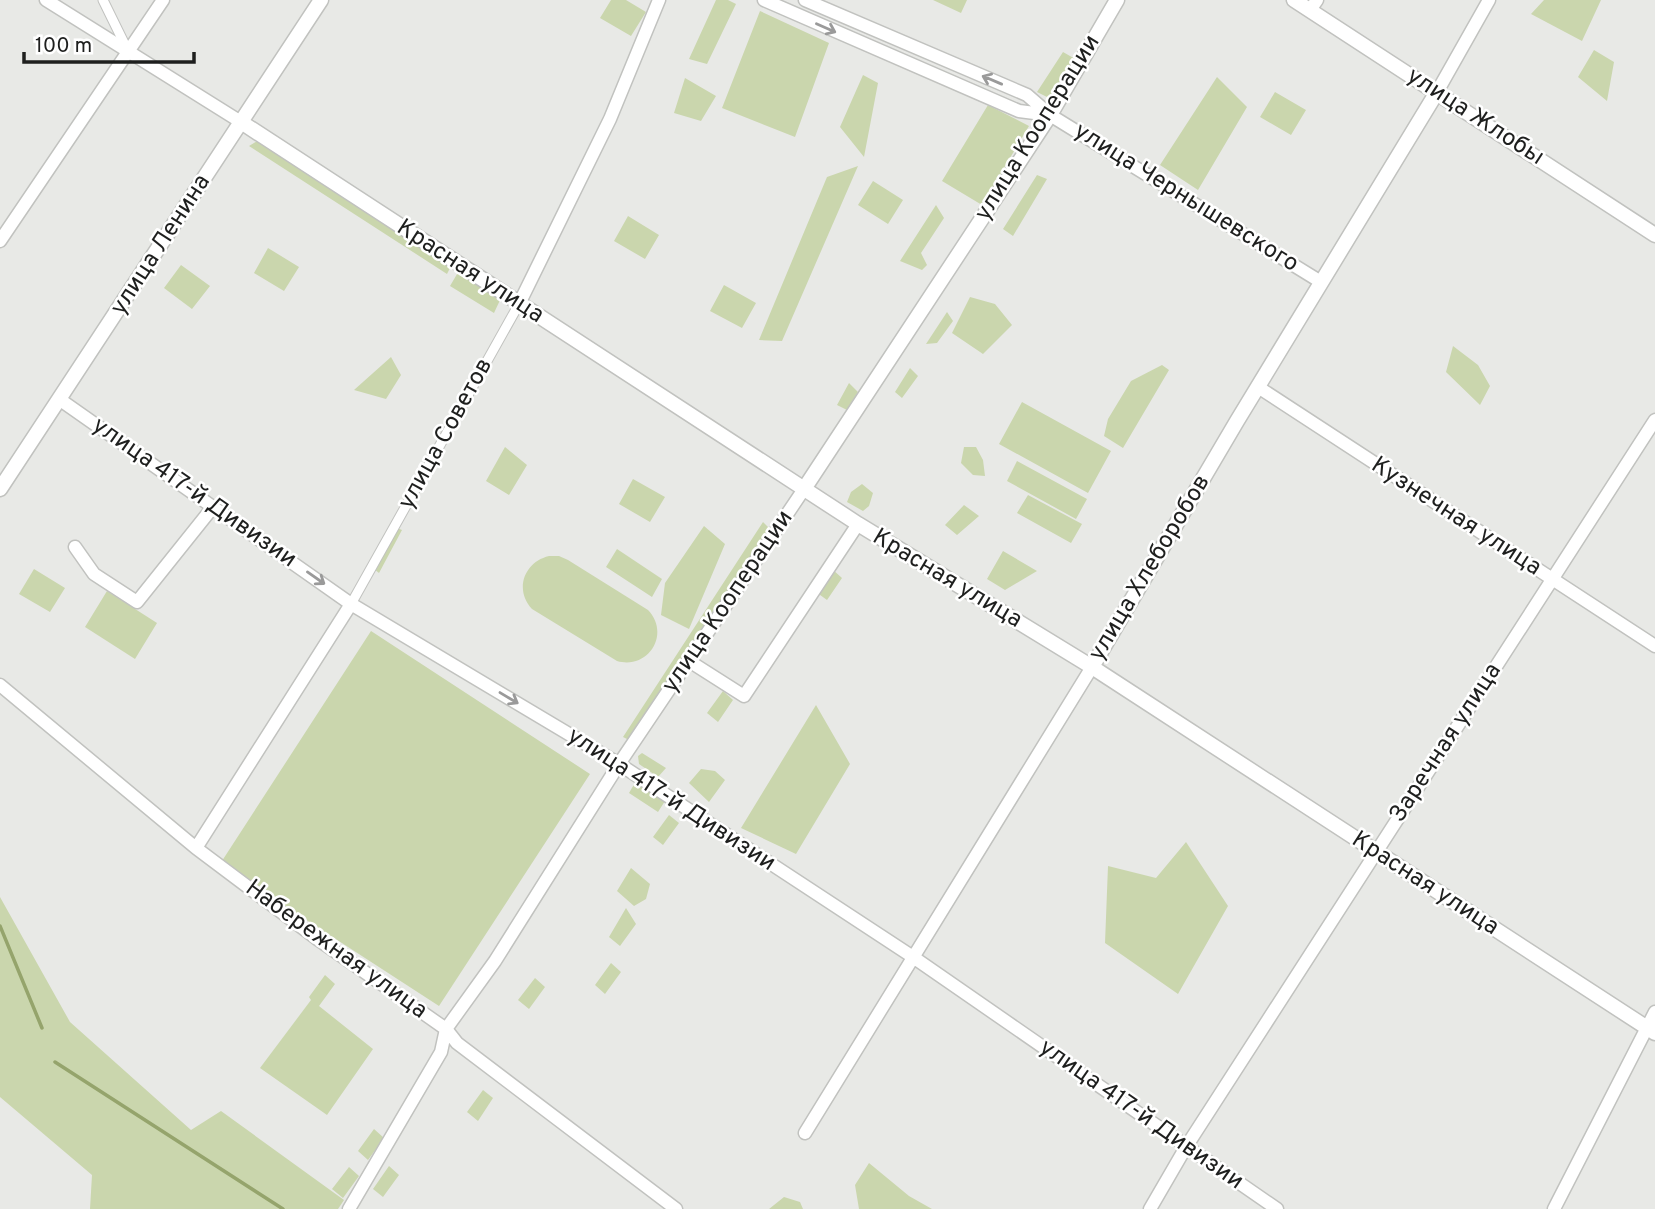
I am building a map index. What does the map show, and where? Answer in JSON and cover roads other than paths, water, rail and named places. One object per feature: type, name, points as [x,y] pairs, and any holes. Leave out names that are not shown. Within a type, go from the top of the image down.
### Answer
[{"type":"street","points":[[46,0],[241,121]]},
{"type":"street","points":[[103,0],[129,52]]},
{"type":"street","points":[[0,241],[163,0]]},
{"type":"street","name":"улица Ленина","points":[[0,489],[321,0]]},
{"type":"street","name":"улица Советов","points":[[196,848],[351,604],[519,304],[610,119],[659,0]]},
{"type":"street","name":"улица Чернышевского","points":[[764,0],[1019,111],[1050,115]]},
{"type":"street","name":"улица Чернышевского","points":[[805,0],[1027,95],[1050,115],[1321,282]]},
{"type":"street","name":"улица Кооперации","points":[[349,1209],[441,1052],[446,1029],[528,910],[619,764],[1050,115],[1117,0]]},
{"type":"street","name":"улица Жлобы","points":[[1294,0],[1314,5],[1437,92],[1655,235]]},
{"type":"street","name":"улица Хлеборобов","points":[[806,1133],[1092,667],[1437,92],[1489,0]]},
{"type":"street","name":"Красная улица","points":[[241,121],[858,524],[1092,667],[1651,1031]]},
{"type":"street","name":"Кузнечная улица","points":[[1258,387],[1655,646]]},
{"type":"street","name":"улица 417-й Дивизии","points":[[59,399],[351,604],[619,764],[912,957],[1277,1209]]},
{"type":"street","name":"Заречная улица","points":[[1150,1209],[1186,1146],[1655,420]]},
{"type":"street","points":[[75,547],[94,574],[137,602],[214,507]]},
{"type":"street","points":[[689,661],[744,696],[858,524]]},
{"type":"street","name":"Набережная улица","points":[[0,685],[196,848],[316,938],[446,1029],[457,1043],[677,1209]]},
{"type":"street","points":[[1554,1209],[1651,1031],[1655,1012]]},
{"type":"waterway","points":[[0,926],[42,1028]]},
{"type":"waterway","points":[[55,1062],[283,1209]]}]
